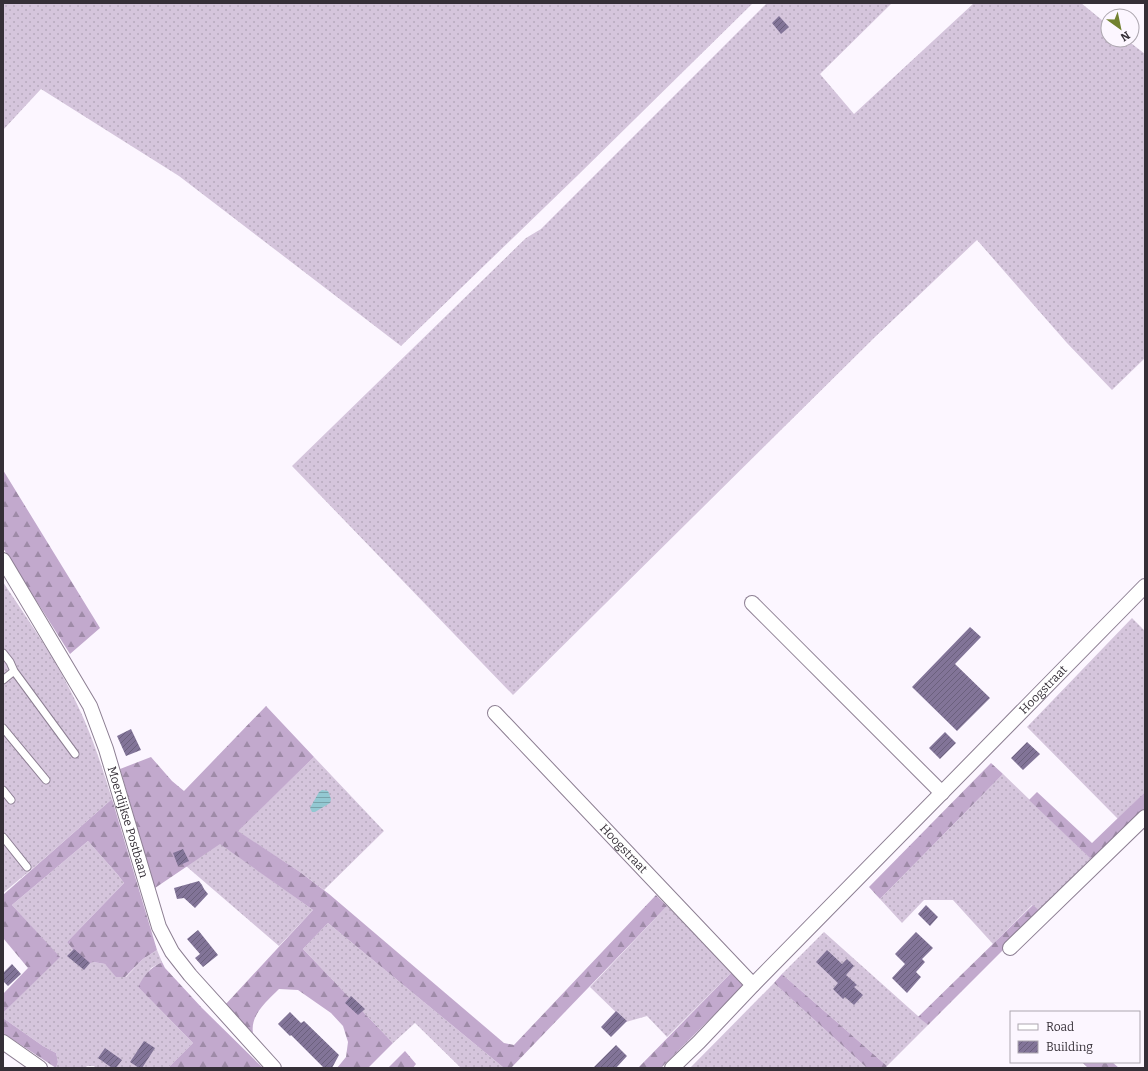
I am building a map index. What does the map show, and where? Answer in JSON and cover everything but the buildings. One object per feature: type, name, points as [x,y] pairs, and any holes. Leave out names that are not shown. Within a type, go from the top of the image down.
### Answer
[{"type":"street","name":"Moerdijkse Postbaan","points":[[3,560],[90,706],[106,748],[159,927],[172,952],[190,975],[274,1068]]},
{"type":"street","name":"Hoogstraat","points":[[672,1068],[1145,586]]},
{"type":"street","points":[[752,603],[942,793]]},
{"type":"street","name":"Hoogstraat","points":[[495,713],[753,985]]},
{"type":"street","points":[[1010,948],[1145,817]]},
{"type":"street","points":[[3,1042],[40,1068]]},
{"type":"lane","points":[[3,653],[10,662],[14,671],[75,754]]},
{"type":"lane","points":[[3,680],[14,671]]},
{"type":"lane","points":[[3,728],[46,780]]},
{"type":"lane","points":[[3,790],[11,800]]},
{"type":"lane","points":[[3,837],[27,867]]},
{"type":"shaded area","points":[[3,3],[753,3],[401,346],[179,176],[41,89],[3,130]]},
{"type":"shaded area","points":[[767,3],[892,3],[820,74],[854,114],[974,3],[1081,3],[1100,18],[1100,48],[1137,48],[1145,54],[1145,358],[1112,390],[1067,343],[977,240],[875,337],[513,695],[292,466],[526,238],[541,229]]},
{"type":"shaded area","points":[[3,582],[61,672],[92,739],[112,799],[3,893]]},
{"type":"shaded area","points":[[1132,618],[1145,631],[1145,792],[1118,819],[1027,727]]},
{"type":"shaded area","points":[[314,757],[384,831],[324,890],[300,872],[237,831]]},
{"type":"shaded area","points":[[1003,774],[1095,863],[1041,912],[1032,905],[993,944],[953,900],[924,900],[902,923],[880,899]]},
{"type":"shaded area","points":[[88,841],[124,883],[67,942],[93,962],[105,964],[126,977],[143,959],[157,950],[162,962],[151,968],[138,987],[193,1043],[168,1068],[96,1068],[94,1066],[87,1066],[85,1068],[56,1068],[58,1062],[56,1053],[43,1046],[3,1018],[3,1013],[59,957],[12,905]]},
{"type":"shaded area","points":[[220,843],[313,910],[279,946],[186,866]]},
{"type":"shaded area","points":[[667,906],[732,972],[667,1037],[647,1016],[626,1022],[590,987]]},
{"type":"shaded area","points":[[328,923],[504,1068],[461,1068],[415,1023],[393,1043],[303,949]]},
{"type":"shaded area","points":[[824,932],[928,1025],[887,1066],[782,974]]},
{"type":"shaded area","points":[[774,983],[867,1068],[690,1068]]},
{"type":"green space","points":[[3,470],[100,628],[70,654],[3,548]]},
{"type":"green space","points":[[266,706],[314,757],[238,831],[300,872],[329,894],[504,1043],[514,1045],[656,895],[667,906],[511,1068],[504,1068],[328,923],[303,949],[393,1043],[368,1068],[337,1068],[346,1057],[348,1042],[343,1026],[331,1013],[298,990],[279,989],[265,1003],[257,1014],[254,1020],[253,1033],[225,1005],[313,910],[220,844],[155,888],[120,769],[151,757],[172,781],[184,791]]},
{"type":"green space","points":[[991,763],[1003,774],[880,899],[869,887]]},
{"type":"green space","points":[[1037,792],[1092,843],[1145,792],[1145,812],[1095,863],[1029,800]]},
{"type":"green space","points":[[112,799],[157,950],[143,959],[125,977],[116,977],[105,964],[93,962],[86,965],[67,942],[124,883],[88,841],[12,905],[60,957],[3,1013],[3,994],[28,968],[3,938],[3,895]]},
{"type":"green space","points":[[1033,905],[1041,912],[928,1025],[918,1017]]},
{"type":"green space","points":[[162,962],[165,968],[202,1008],[263,1068],[168,1068],[193,1043],[138,987],[148,972]]},
{"type":"green space","points":[[732,972],[745,984],[661,1068],[638,1068]]},
{"type":"green space","points":[[782,974],[887,1066],[885,1068],[867,1068],[774,983]]},
{"type":"green space","points":[[3,1018],[43,1046],[56,1053],[58,1062],[56,1068],[3,1033]]},
{"type":"green space","points":[[405,1051],[416,1064],[413,1068],[388,1068]]},
{"type":"green space","points":[[1083,1063],[1113,1063],[1119,1068],[1088,1068]]},
{"type":"water","points":[[322,790],[328,791],[331,799],[330,803],[315,812],[312,812],[310,808],[319,792]]}]
